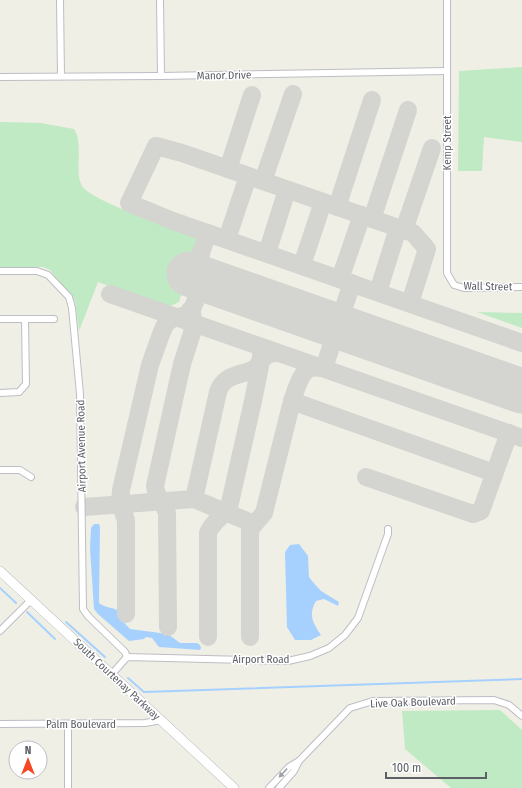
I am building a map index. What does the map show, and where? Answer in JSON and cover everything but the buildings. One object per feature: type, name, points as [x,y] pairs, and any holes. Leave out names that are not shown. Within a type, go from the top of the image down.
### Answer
[{"type":"main road","name":"South Courtenay Parkway","points":[[0,571],[234,788]]},
{"type":"street","points":[[60,0],[61,76]]},
{"type":"street","points":[[160,0],[161,76]]},
{"type":"street","name":"Kemp Street","points":[[447,0],[447,273],[454,285]]},
{"type":"street","name":"Manor Drive","points":[[0,77],[447,71]]},
{"type":"street","name":"Airport Avenue Road","points":[[0,270],[37,271],[48,275],[69,297],[72,308],[80,394],[84,609],[88,616],[125,652],[127,657]]},
{"type":"street","name":"Wall Street","points":[[454,285],[464,288],[522,287]]},
{"type":"street","points":[[0,320],[54,320]]},
{"type":"street","points":[[0,393],[19,392],[26,384],[25,320]]},
{"type":"street","points":[[0,470],[20,470],[31,477]]},
{"type":"street","name":"Airport Road","points":[[127,657],[288,661],[310,656],[329,648],[346,635],[358,618],[388,534],[388,529]]},
{"type":"street","points":[[0,631],[31,600]]},
{"type":"street","points":[[112,674],[127,657]]},
{"type":"street","name":"Live Oak Boulevard","points":[[269,788],[289,767],[299,761],[350,708],[373,701],[494,700],[510,705],[522,716]]},
{"type":"street","name":"Palm Boulevard","points":[[0,724],[149,723],[162,720]]},
{"type":"street","points":[[68,724],[68,788]]},
{"type":"street","name":"Live Oak Boulevard","points":[[279,788],[294,771],[299,761]]},
{"type":"green space","points":[[522,67],[522,142],[484,137],[482,171],[458,171],[459,71]]},
{"type":"green space","points":[[0,122],[41,123],[74,129],[78,142],[79,173],[82,186],[89,192],[116,206],[194,235],[197,238],[197,244],[179,302],[166,308],[98,282],[79,331],[75,301],[50,270],[43,267],[0,267]]},
{"type":"green space","points":[[477,312],[522,313],[522,328]]},
{"type":"green space","points":[[500,710],[522,730],[522,788],[451,788],[405,749],[402,711]]},
{"type":"water","points":[[94,524],[99,524],[100,527],[99,603],[117,610],[118,616],[130,629],[168,634],[180,643],[197,643],[200,645],[200,650],[159,647],[152,638],[146,637],[144,639],[129,641],[98,614],[94,609],[90,549],[91,528]]},
{"type":"water","points":[[299,544],[308,556],[309,577],[321,591],[339,602],[338,606],[324,599],[316,601],[312,611],[312,619],[321,635],[311,640],[295,640],[287,627],[285,552],[290,545]]},
{"type":"waterway","points":[[0,588],[16,603]]},
{"type":"waterway","points":[[27,612],[55,639]]},
{"type":"waterway","points":[[66,622],[105,657]]},
{"type":"waterway","points":[[128,678],[144,692],[522,679]]},
{"type":"taxiway","points":[[263,181],[293,94]]},
{"type":"taxiway","points":[[228,169],[252,95]]},
{"type":"taxiway","points":[[337,207],[372,100]]},
{"type":"taxiway","points":[[372,219],[408,110]]},
{"type":"taxiway","points":[[410,303],[427,249],[413,233],[182,153],[156,146],[129,203],[173,221],[522,343]]},
{"type":"taxiway","points":[[404,230],[432,148]]},
{"type":"taxiway","points":[[227,239],[248,176]]},
{"type":"taxiway","points":[[267,253],[287,190]]},
{"type":"taxiway","points":[[302,265],[323,202]]},
{"type":"taxiway","points":[[340,279],[362,215]]},
{"type":"taxiway","points":[[378,292],[398,228]]},
{"type":"taxiway","points":[[189,319],[195,302],[201,292],[205,288],[216,284],[206,278],[200,267],[200,255],[208,233]]},
{"type":"taxiway","points":[[250,637],[250,531],[264,513],[290,409],[300,379],[307,370],[311,368],[324,368],[352,283]]},
{"type":"taxiway","points":[[110,294],[522,438]]},
{"type":"taxiway","points":[[126,614],[126,520],[120,504],[121,490],[150,365],[161,334],[165,325],[169,321],[186,315],[192,308]]},
{"type":"taxiway","points":[[168,627],[167,513],[155,486],[182,364],[192,333],[192,312]]},
{"type":"taxiway","points":[[208,637],[208,533],[212,526],[229,507],[261,361],[268,354],[277,353]]},
{"type":"taxiway","points":[[194,499],[218,392],[222,384],[228,379],[255,368],[259,363],[261,356]]},
{"type":"taxiway","points":[[292,401],[494,473]]},
{"type":"taxiway","points":[[366,477],[473,514],[481,511],[509,433]]},
{"type":"taxiway","points":[[84,507],[194,499],[254,524]]},
{"type":"runway","points":[[189,274],[522,391]]}]
